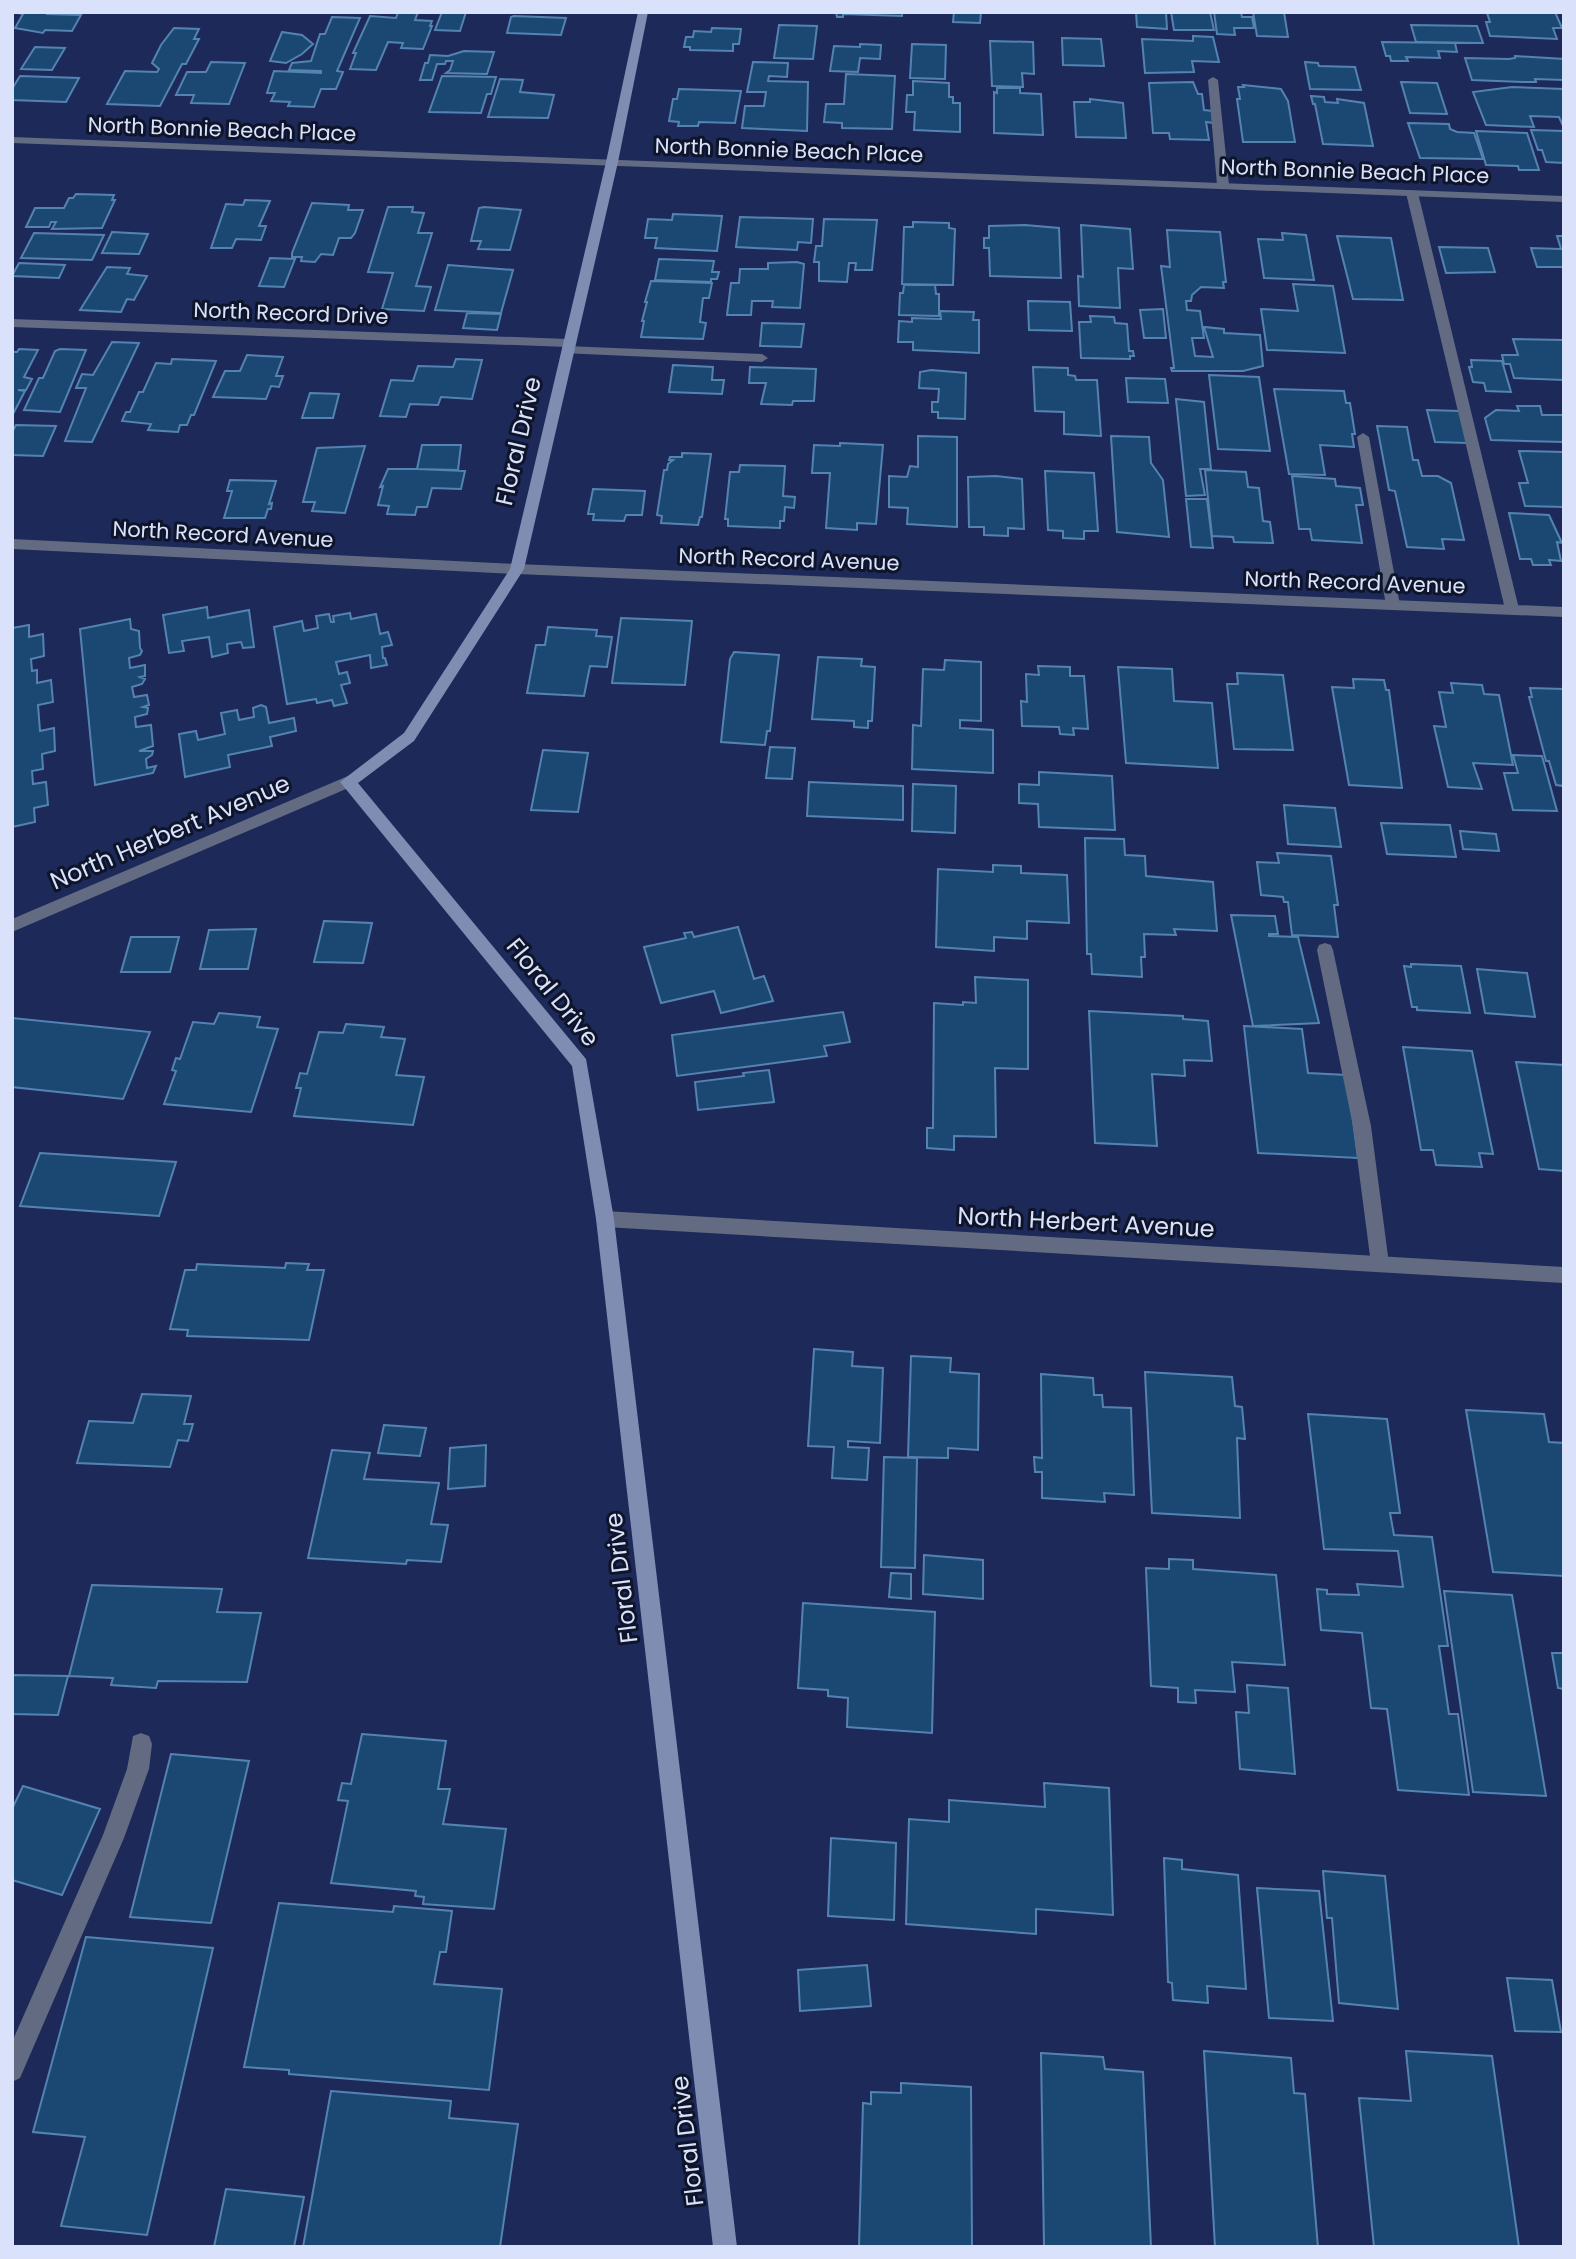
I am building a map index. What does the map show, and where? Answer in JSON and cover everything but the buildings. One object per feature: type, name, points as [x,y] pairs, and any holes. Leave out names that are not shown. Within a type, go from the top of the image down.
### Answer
[{"type":"street","name":"Floral Drive","points":[[643,12],[612,162],[517,569],[409,737],[379,762],[348,782],[580,1064],[605,1219],[725,2247]]},
{"type":"street","points":[[1213,80],[1223,186]]},
{"type":"street","name":"North Bonnie Beach Place","points":[[12,140],[1564,198]]},
{"type":"street","points":[[1412,193],[1512,610]]},
{"type":"street","name":"North Record Drive","points":[[12,323],[567,346],[762,358]]},
{"type":"street","points":[[1363,437],[1393,605]]},
{"type":"street","name":"North Record Avenue","points":[[12,544],[517,569],[1564,612]]},
{"type":"street","name":"North Herbert Avenue","points":[[12,926],[348,782]]},
{"type":"street","points":[[1325,950],[1362,1126],[1380,1264]]},
{"type":"street","name":"North Herbert Avenue","points":[[605,1219],[1564,1275]]},
{"type":"street","points":[[12,2070],[113,1838],[138,1769],[141,1744]]}]
